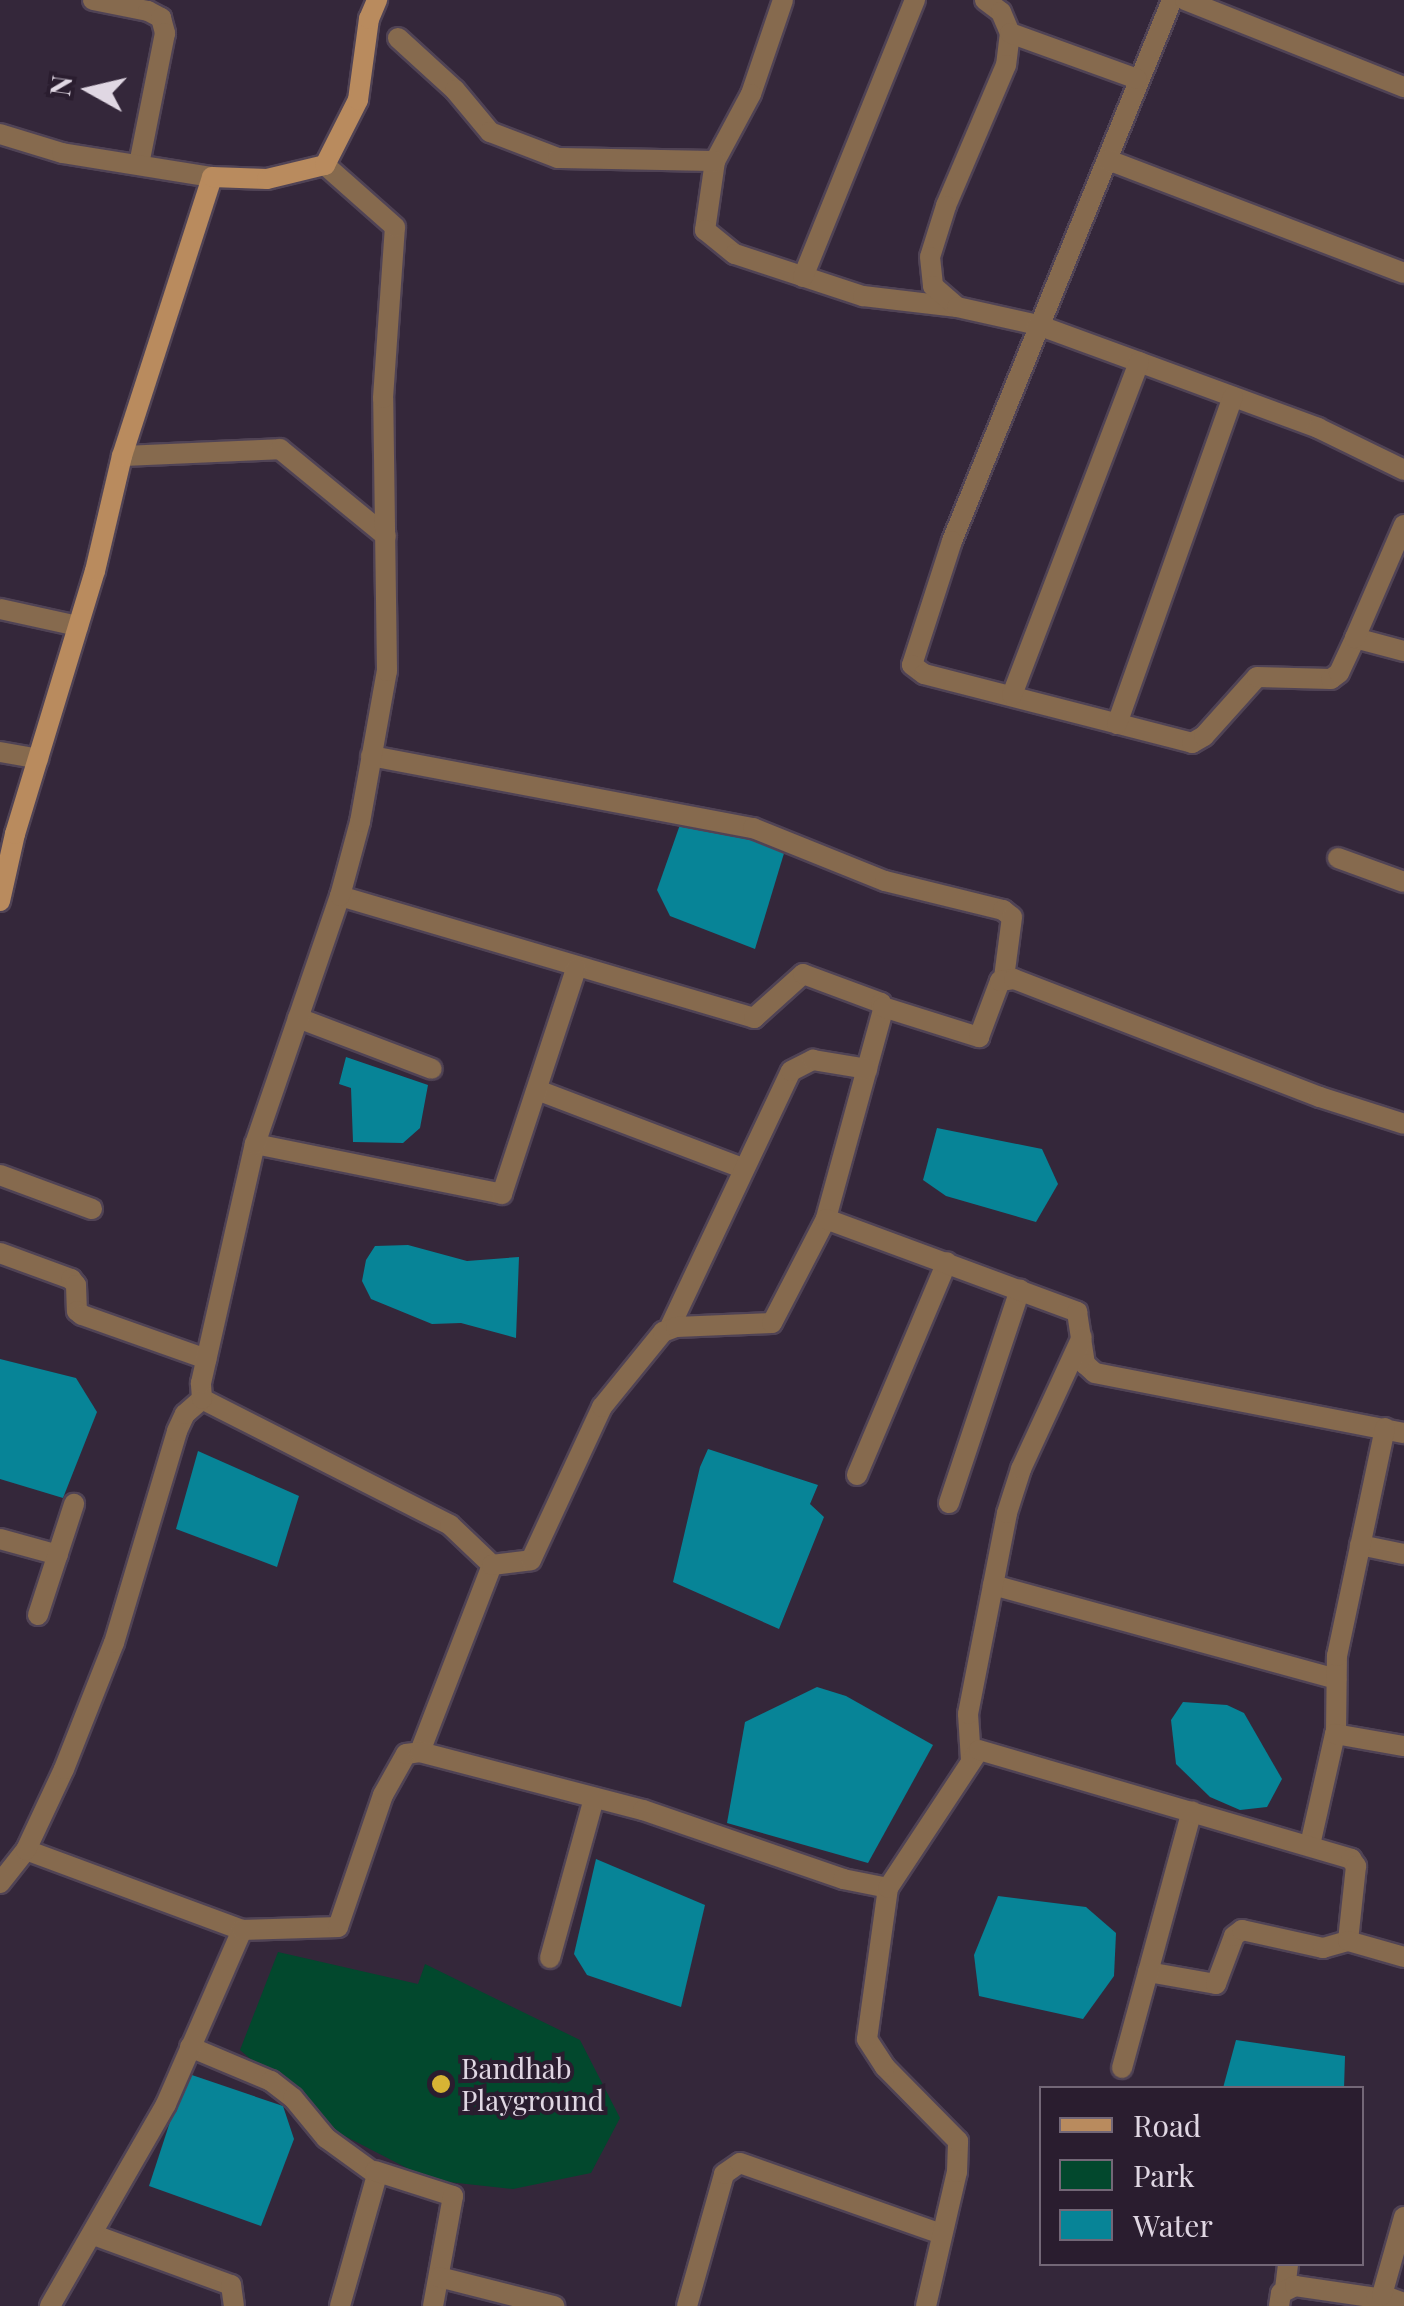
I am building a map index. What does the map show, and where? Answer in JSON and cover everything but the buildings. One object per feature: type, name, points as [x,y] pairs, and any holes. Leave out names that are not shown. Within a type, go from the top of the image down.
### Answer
[{"type":"street","points":[[93,0],[148,11],[161,18],[165,33],[139,164]]},
{"type":"street","points":[[325,166],[358,100],[370,19],[377,0]]},
{"type":"street","points":[[784,0],[751,94],[715,161],[705,230],[735,254],[863,296],[956,307],[1038,325],[1318,428],[1404,470]]},
{"type":"street","points":[[804,277],[914,0]]},
{"type":"street","points":[[956,307],[933,286],[930,257],[946,206],[1006,65],[1010,33],[1000,12],[985,0]]},
{"type":"street","points":[[1172,0],[1038,325],[912,657],[916,670],[1195,742],[1257,677],[1336,676],[1404,526]]},
{"type":"street","points":[[1185,0],[1404,87]]},
{"type":"street","points":[[1010,33],[1137,79]]},
{"type":"street","points":[[398,38],[455,90],[490,132],[541,152],[558,158],[715,161]]},
{"type":"street","points":[[0,134],[62,153],[212,176],[267,179],[325,166]]},
{"type":"street","points":[[1108,160],[1404,274]]},
{"type":"street","points":[[0,1883],[26,1850],[64,1769],[114,1643],[177,1431],[186,1414],[202,1399],[206,1359],[255,1144],[340,896],[372,756],[387,670],[383,398],[396,227],[325,166]]},
{"type":"street","points":[[1,893],[122,456],[212,176]]},
{"type":"street","points":[[1012,696],[1140,362]]},
{"type":"street","points":[[1117,724],[1233,397]]},
{"type":"street","points":[[122,456],[280,449],[386,536]]},
{"type":"street","points":[[0,609],[78,626]]},
{"type":"street","points":[[1355,638],[1404,651]]},
{"type":"street","points":[[0,752],[38,759]]},
{"type":"street","points":[[340,896],[576,969],[754,1018],[763,1015],[803,974],[884,1007],[979,1037],[1004,978],[1012,918],[1003,910],[885,882],[753,828],[372,756]]},
{"type":"street","points":[[1338,858],[1404,882]]},
{"type":"street","points":[[255,1144],[500,1194],[576,969]]},
{"type":"street","points":[[1004,978],[1320,1097],[1404,1124]]},
{"type":"street","points":[[669,1329],[772,1324],[826,1219],[884,1007]]},
{"type":"street","points":[[298,1018],[432,1069]]},
{"type":"street","points":[[492,1566],[531,1560],[602,1406],[669,1329],[790,1071],[812,1060],[867,1068]]},
{"type":"street","points":[[537,1090],[742,1168]]},
{"type":"street","points":[[0,1175],[92,1209]]},
{"type":"street","points":[[826,1219],[1077,1312],[1085,1364],[1095,1373],[1394,1430],[1360,1546],[1336,1679],[1336,1733],[1310,1845]]},
{"type":"street","points":[[0,1252],[70,1279],[76,1285],[76,1310],[82,1314],[206,1359]]},
{"type":"street","points":[[857,1475],[947,1262]]},
{"type":"street","points":[[949,1504],[1020,1290]]},
{"type":"street","points":[[971,1760],[966,1725],[993,1585],[1021,1469],[1082,1337]]},
{"type":"street","points":[[202,1399],[450,1525],[492,1566]]},
{"type":"street","points":[[38,1615],[74,1504]]},
{"type":"street","points":[[0,1538],[58,1554]]},
{"type":"street","points":[[1360,1546],[1404,1554]]},
{"type":"street","points":[[420,1752],[492,1566]]},
{"type":"street","points":[[993,1585],[1336,1679]]},
{"type":"street","points":[[1336,1733],[1404,1746]]},
{"type":"street","points":[[926,2306],[957,2172],[958,2141],[885,2068],[867,2040],[888,1888],[971,1760],[983,1748],[1310,1845],[1355,1862],[1348,1941]]},
{"type":"street","points":[[26,1850],[242,1930],[338,1927],[382,1795],[406,1754],[420,1752],[594,1798],[843,1879],[888,1888]]},
{"type":"street","points":[[550,1958],[594,1798]]},
{"type":"street","points":[[1122,2068],[1192,1811]]},
{"type":"street","points":[[50,2306],[94,2236],[166,2104],[242,1930]]},
{"type":"street","points":[[1148,1972],[1216,1984],[1234,1936],[1242,1930],[1323,1948],[1348,1941],[1404,1957]]},
{"type":"street","points":[[190,2047],[271,2081],[293,2098],[326,2138],[375,2170],[453,2196],[433,2306]]},
{"type":"street","points":[[686,2306],[724,2174],[740,2163],[942,2234]]},
{"type":"street","points":[[340,2306],[378,2183],[375,2170]]},
{"type":"street","points":[[1382,2295],[1404,2217]]},
{"type":"street","points":[[94,2236],[232,2285],[234,2306]]},
{"type":"street","points":[[1282,2298],[1288,2266]]},
{"type":"street","points":[[439,2277],[554,2306]]},
{"type":"street","points":[[1282,2298],[1295,2286],[1376,2298],[1382,2295],[1404,2302]]},
{"type":"green space","name":"Bandhab Playground","points":[[278,1952],[418,1984],[425,1964],[580,2040],[620,2118],[591,2173],[513,2189],[430,2180],[335,2131],[240,2050]]},
{"type":"water","points":[[682,819],[785,850],[755,949],[670,916],[657,890]]},
{"type":"water","points":[[346,1057],[428,1085],[420,1128],[403,1143],[353,1142],[351,1088],[339,1084]]},
{"type":"water","points":[[937,1128],[1042,1149],[1058,1184],[1036,1222],[946,1196],[923,1180]]},
{"type":"water","points":[[408,1245],[467,1261],[519,1257],[516,1338],[461,1323],[432,1324],[371,1299],[362,1281],[366,1260],[375,1246]]},
{"type":"water","points":[[0,1359],[76,1378],[97,1412],[63,1498],[0,1479]]},
{"type":"water","points":[[708,1449],[818,1485],[810,1504],[824,1517],[779,1629],[673,1582],[700,1467]]},
{"type":"water","points":[[198,1451],[299,1496],[277,1567],[176,1529]]},
{"type":"water","points":[[817,1687],[846,1696],[933,1745],[868,1863],[727,1823],[745,1722]]},
{"type":"water","points":[[1183,1702],[1227,1705],[1244,1713],[1282,1779],[1267,1807],[1240,1810],[1210,1797],[1176,1764],[1171,1720]]},
{"type":"water","points":[[596,1859],[705,1905],[681,2007],[587,1975],[574,1954]]},
{"type":"water","points":[[998,1896],[1086,1907],[1116,1933],[1114,1976],[1083,2019],[979,1996],[974,1955]]},
{"type":"water","points":[[1236,2040],[1345,2056],[1344,2086],[1224,2086]]},
{"type":"water","points":[[186,2073],[283,2106],[294,2139],[261,2226],[149,2186]]},
{"type":"place","name":"Bandhab Playground","points":[[441,2084]]}]
